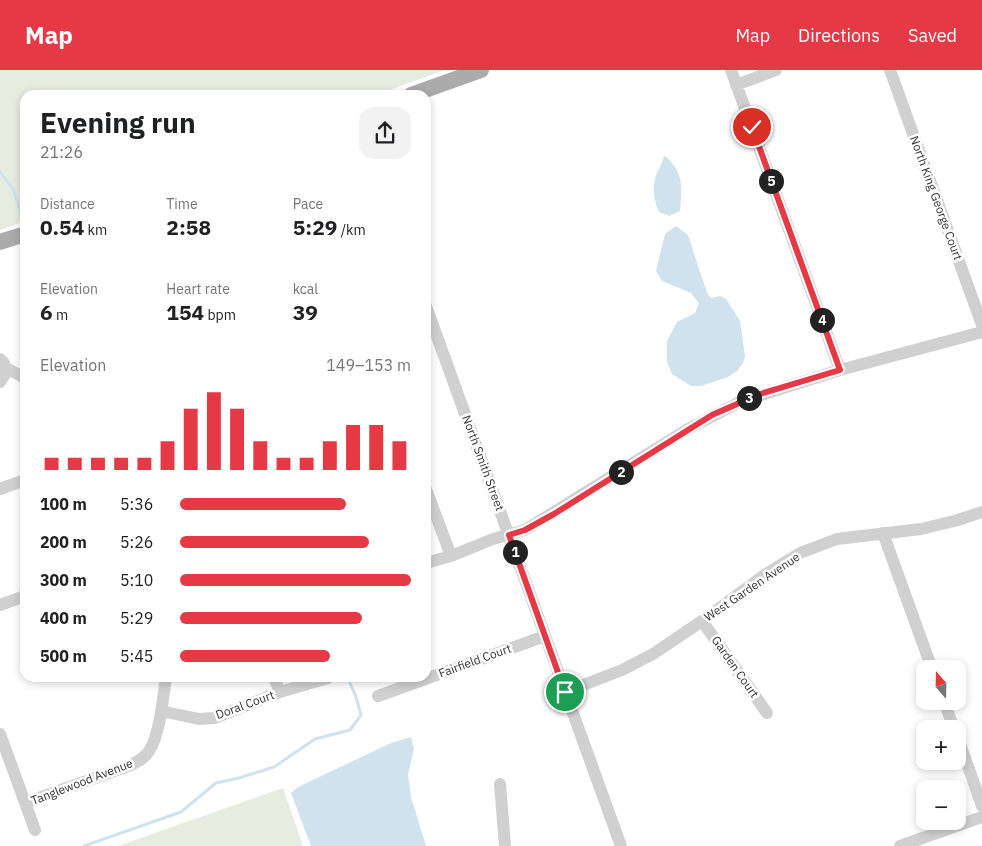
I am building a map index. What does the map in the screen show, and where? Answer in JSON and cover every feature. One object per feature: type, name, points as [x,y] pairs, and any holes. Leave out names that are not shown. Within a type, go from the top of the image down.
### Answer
[{"type":"main road","points":[[425,90],[481,70]]},
{"type":"main road","points":[[0,242],[20,235]]},
{"type":"street","points":[[731,70],[840,370]]},
{"type":"street","points":[[736,85],[776,70]]},
{"type":"street","name":"North King George Court","points":[[890,70],[982,325]]},
{"type":"street","name":"North Smith Street","points":[[431,320],[620,846]]},
{"type":"street","points":[[431,562],[525,530],[554,514],[712,415],[760,394],[840,370],[982,332]]},
{"type":"street","points":[[3,363],[20,375]]},
{"type":"street","points":[[0,382],[4,377],[3,363]]},
{"type":"street","points":[[0,489],[20,482]]},
{"type":"street","points":[[431,502],[451,556]]},
{"type":"street","name":"West Garden Avenue","points":[[565,692],[622,670],[653,654],[763,576],[800,553],[837,539],[921,529],[982,512]]},
{"type":"street","points":[[883,533],[929,660]]},
{"type":"street","points":[[0,605],[20,598]]},
{"type":"street","name":"Garden Court","points":[[702,620],[767,713]]},
{"type":"street","name":"Fairfield Court","points":[[431,677],[545,636]]},
{"type":"street","name":"Tanglewood Avenue","points":[[25,803],[131,765],[142,759],[150,750],[154,740],[165,682]]},
{"type":"street","points":[[276,682],[280,692]]},
{"type":"street","name":"Doral Court","points":[[161,710],[199,719],[215,718],[280,692],[314,682]]},
{"type":"street","name":"Fairfield Court","points":[[378,696],[417,682]]},
{"type":"street","points":[[0,734],[35,830]]},
{"type":"street","points":[[966,761],[982,806]]},
{"type":"street","points":[[500,784],[505,846]]},
{"type":"street","points":[[900,846],[982,817]]},
{"type":"shaded area","points":[[0,70],[445,70],[389,90],[20,90],[20,223],[0,230]]},
{"type":"shaded area","points":[[283,788],[303,846],[118,846]]},
{"type":"water","points":[[664,156],[675,167],[681,183],[680,211],[669,216],[659,212],[654,192],[655,179]]},
{"type":"water","points":[[676,226],[688,235],[707,293],[711,298],[720,296],[726,299],[740,321],[745,356],[743,363],[737,371],[728,377],[701,386],[691,386],[672,374],[667,362],[667,341],[677,322],[695,313],[699,303],[691,293],[662,281],[656,271],[665,234]]},
{"type":"water","points":[[411,737],[414,749],[408,775],[411,797],[426,846],[311,846],[291,793],[298,787],[391,743]]},
{"type":"waterway","points":[[0,172],[13,189],[20,209]]},
{"type":"waterway","points":[[84,846],[181,812],[216,783],[274,767],[315,739],[350,730],[361,715],[350,682]]},
{"type":"route","points":[[565,692],[509,535],[525,530],[554,514],[712,415],[760,394],[840,370],[752,127]]}]
